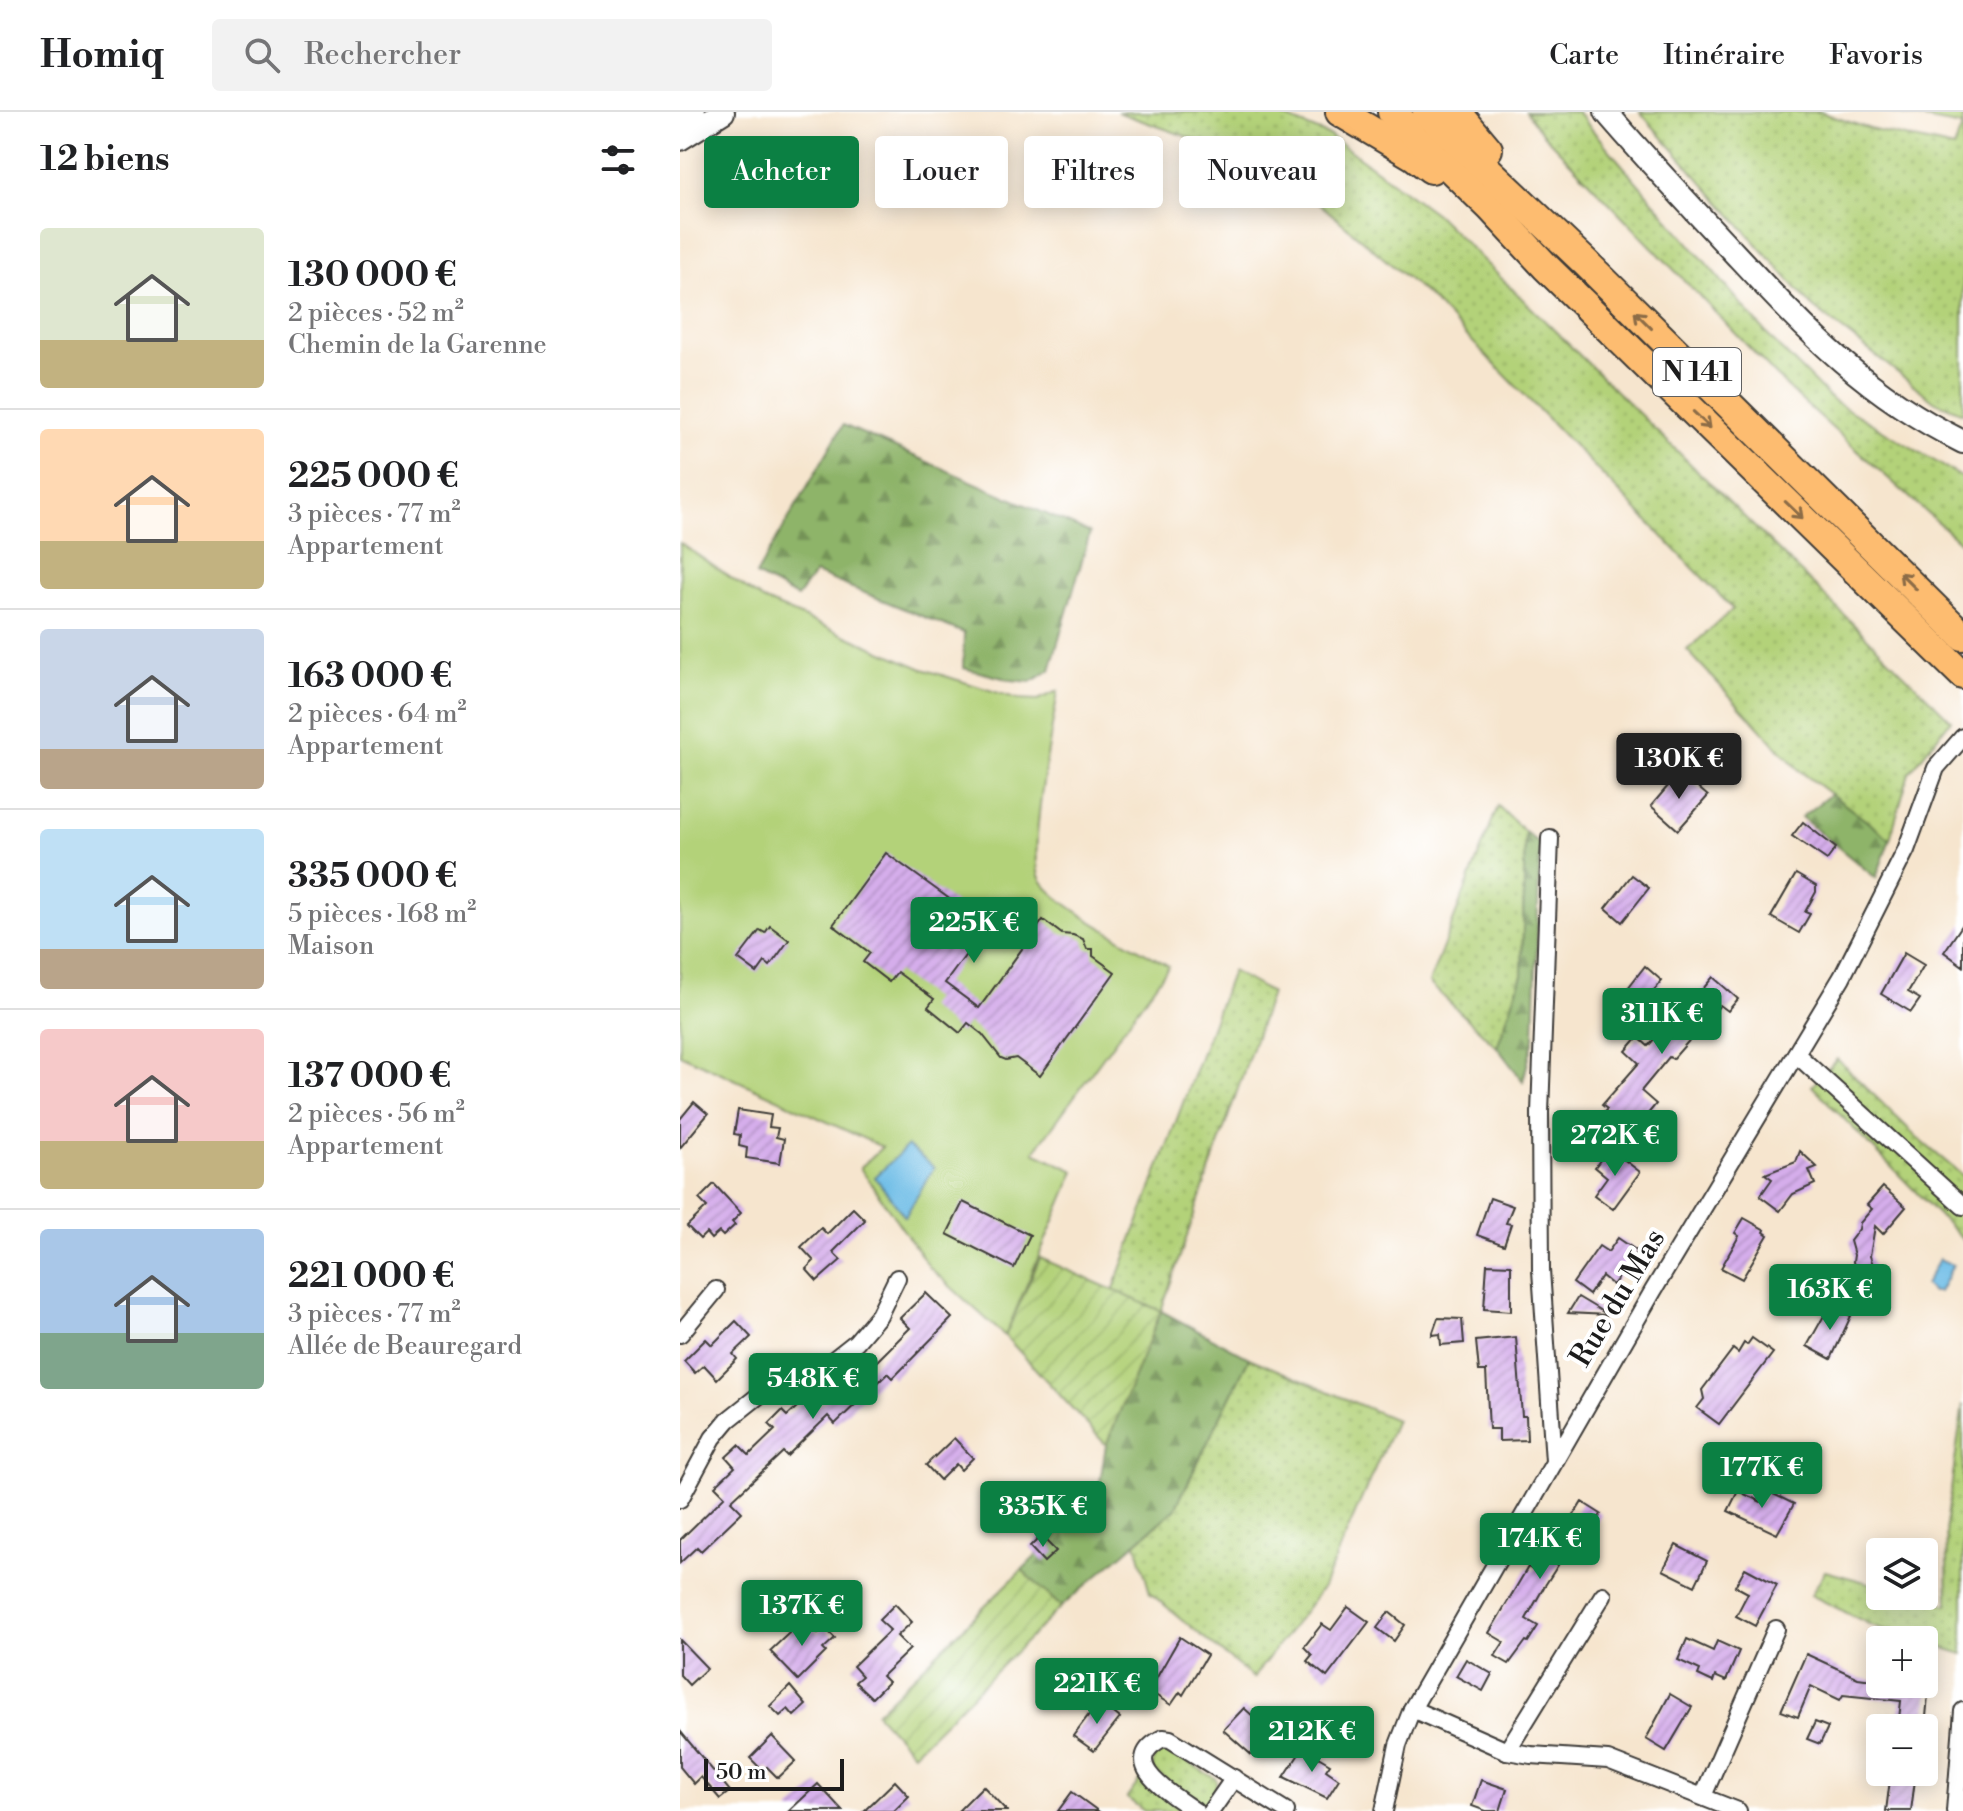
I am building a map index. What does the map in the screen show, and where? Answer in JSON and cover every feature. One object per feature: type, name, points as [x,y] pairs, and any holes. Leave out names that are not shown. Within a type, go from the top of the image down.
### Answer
[{"type":"highway","points":[[1340,112],[1414,156],[1546,267]]},
{"type":"highway","name":"N 141","points":[[1392,112],[1963,675]]},
{"type":"highway","name":"N 141","points":[[1427,112],[1963,636]]},
{"type":"highway","points":[[1457,112],[1496,158],[1517,197]]},
{"type":"street","points":[[680,118],[694,112]]},
{"type":"street","points":[[680,139],[723,112]]},
{"type":"street","points":[[1606,112],[1703,220],[1838,359],[1902,408],[1963,442]]},
{"type":"street","name":"Rue du Mas","points":[[1384,1811],[1396,1753],[1412,1709],[1842,977],[1892,882],[1936,768],[1962,738]]},
{"type":"street","points":[[1550,838],[1540,1113],[1541,1238],[1554,1463]]},
{"type":"street","points":[[1796,1054],[1963,1206]]},
{"type":"street","points":[[680,1499],[713,1438],[728,1420],[762,1393],[832,1361],[856,1342],[879,1315],[897,1278]]},
{"type":"street","points":[[680,1334],[716,1290]]},
{"type":"street","points":[[1507,1751],[1603,1595]]},
{"type":"street","points":[[1703,1796],[1776,1629]]},
{"type":"street","points":[[1412,1709],[1507,1751],[1608,1760],[1738,1811]]},
{"type":"street","points":[[1955,1811],[1963,1711]]},
{"type":"street","points":[[1195,1811],[1149,1778],[1144,1765],[1147,1753],[1156,1741],[1170,1739],[1286,1811]]},
{"type":"street","points":[[1211,1811],[1234,1778]]},
{"type":"green space","points":[[1117,112],[1272,112],[1330,136],[1185,136]]},
{"type":"green space","points":[[1526,112],[1577,112],[1772,340],[1832,400],[1963,478],[1963,545],[1792,392],[1542,133]]},
{"type":"green space","points":[[1640,112],[1820,112],[1870,129],[1954,148],[1962,126],[1887,112],[1963,112],[1963,413],[1934,401],[1812,306]]},
{"type":"green space","points":[[1345,147],[1436,214],[1951,720],[1909,773],[1890,839],[1800,771],[1687,650],[1733,609],[1427,295],[1324,208],[1345,208]]},
{"type":"green space","points":[[843,425],[1090,533],[1050,670],[1031,682],[963,668],[964,633],[815,573],[797,597],[756,575]]},
{"type":"green space","points":[[680,543],[763,600],[923,669],[1018,699],[1038,700],[1058,691],[1038,819],[1037,866],[1041,880],[1081,915],[1169,966],[1034,1152],[1075,1171],[1005,1336],[930,1268],[860,1168],[882,1147],[680,1054]]},
{"type":"green space","points":[[1831,794],[1890,839],[1876,878],[1801,817]]},
{"type":"green space","points":[[1498,806],[1525,832],[1522,975],[1497,1047],[1429,983]]},
{"type":"green space","points":[[1525,832],[1540,844],[1534,1038],[1523,1081],[1497,1047],[1522,975]]},
{"type":"green space","points":[[1232,971],[1271,993],[1161,1311],[1113,1291]]},
{"type":"green space","points":[[1837,1059],[1920,1140],[1963,1176],[1963,1240],[1812,1086]]},
{"type":"green space","points":[[1040,1258],[1161,1311],[1106,1445],[1005,1336]]},
{"type":"green space","points":[[1161,1311],[1249,1358],[1175,1509],[1061,1607],[1022,1570],[1098,1494],[1106,1445]]},
{"type":"green space","points":[[1249,1358],[1396,1420],[1323,1587],[1253,1678],[1150,1593],[1136,1543],[1175,1509]]},
{"type":"green space","points":[[1963,1404],[1963,1654],[1938,1646],[1938,1626],[1874,1626],[1811,1595],[1825,1571],[1866,1582],[1866,1610],[1938,1610],[1938,1602],[1948,1605],[1946,1525]]},
{"type":"green space","points":[[1022,1570],[1061,1607],[913,1753],[876,1713]]},
{"type":"green space","points":[[1169,1751],[1216,1779],[1216,1794],[1204,1807],[1153,1770],[1153,1760],[1159,1752]]},
{"type":"green space","points":[[1140,1780],[1185,1811],[1144,1811],[1127,1798]]},
{"type":"water","points":[[907,1146],[934,1167],[905,1217],[875,1177]]},
{"type":"water","points":[[1939,1259],[1953,1265],[1939,1292],[1932,1292],[1925,1285]]},
{"type":"building","points":[[1680,772],[1708,796],[1678,830],[1651,806]]},
{"type":"building","points":[[1803,822],[1836,848],[1827,860],[1792,836]]},
{"type":"building","points":[[886,853],[987,926],[945,983],[979,1008],[1043,920],[1062,934],[1083,939],[1087,949],[1093,949],[1093,956],[1115,972],[1040,1076],[1016,1058],[1001,1058],[982,1034],[968,1023],[960,1033],[928,1007],[934,999],[897,972],[889,982],[863,962],[870,953],[833,925]]},
{"type":"building","points":[[1796,874],[1816,886],[1805,912],[1810,914],[1799,933],[1771,917]]},
{"type":"building","points":[[1632,875],[1649,888],[1622,922],[1606,908]]},
{"type":"building","points":[[1963,924],[1963,966],[1944,952]]},
{"type":"building","points":[[770,926],[789,940],[770,966],[765,962],[757,973],[738,959],[760,930],[765,933]]},
{"type":"building","points":[[1904,953],[1924,965],[1908,992],[1920,999],[1911,1012],[1881,994]]},
{"type":"building","points":[[1645,966],[1662,981],[1640,1007],[1624,993]]},
{"type":"building","points":[[1713,977],[1738,999],[1728,1011],[1720,1005],[1673,1059],[1669,1057],[1641,1091],[1656,1104],[1642,1121],[1636,1116],[1621,1133],[1601,1116],[1607,1109],[1602,1105],[1639,1063],[1626,1051],[1638,1037],[1648,1046],[1665,1027],[1668,1030]]},
{"type":"building","points":[[694,1102],[708,1114],[680,1148],[680,1119]]},
{"type":"building","points":[[738,1110],[771,1115],[769,1127],[778,1128],[776,1137],[784,1139],[780,1163],[746,1158],[747,1148],[739,1146],[740,1135],[734,1134]]},
{"type":"building","points":[[1609,1148],[1640,1172],[1613,1209],[1594,1195],[1607,1177],[1595,1167]]},
{"type":"building","points":[[1800,1151],[1817,1167],[1809,1170],[1815,1184],[1793,1194],[1780,1211],[1760,1196],[1772,1179],[1765,1174],[1796,1162]]},
{"type":"building","points":[[714,1184],[741,1213],[732,1222],[735,1225],[723,1236],[719,1232],[711,1239],[706,1233],[700,1239],[687,1226],[707,1207],[699,1199]]},
{"type":"building","points":[[1883,1187],[1906,1207],[1883,1234],[1875,1226],[1870,1256],[1875,1271],[1872,1277],[1860,1281],[1850,1241],[1872,1209],[1867,1205]]},
{"type":"building","points":[[1490,1198],[1513,1206],[1506,1223],[1511,1224],[1504,1245],[1477,1235]]},
{"type":"building","points":[[963,1202],[1030,1235],[1014,1268],[947,1234]]},
{"type":"building","points":[[853,1208],[865,1220],[833,1252],[841,1260],[817,1281],[806,1269],[814,1261],[801,1247],[821,1228],[827,1234]]},
{"type":"building","points":[[1744,1218],[1768,1235],[1742,1279],[1721,1268],[1739,1236],[1735,1233]]},
{"type":"building","points":[[1618,1238],[1637,1251],[1613,1285],[1602,1276],[1589,1295],[1573,1283],[1599,1246],[1608,1252]]},
{"type":"building","points":[[1487,1264],[1511,1265],[1511,1311],[1484,1309]]},
{"type":"building","points":[[926,1293],[952,1318],[893,1378],[888,1373],[835,1424],[828,1416],[787,1456],[783,1452],[731,1501],[742,1512],[701,1551],[697,1547],[680,1563],[680,1540],[725,1496],[715,1486],[735,1467],[726,1457],[739,1445],[749,1455],[775,1430],[769,1424],[782,1411],[787,1416],[809,1396],[819,1406],[851,1376],[855,1380],[863,1371],[865,1373],[910,1328],[900,1318]]},
{"type":"building","points":[[1578,1297],[1608,1315],[1568,1313]]},
{"type":"building","points":[[1830,1305],[1851,1316],[1831,1359],[1807,1346]]},
{"type":"building","points":[[1438,1318],[1462,1319],[1464,1343],[1441,1345],[1440,1334],[1432,1335]]},
{"type":"building","points":[[736,1321],[751,1337],[733,1354],[737,1359],[717,1379],[704,1365],[695,1373],[684,1361],[706,1339],[712,1345]]},
{"type":"building","points":[[1516,1337],[1522,1416],[1526,1416],[1527,1440],[1499,1441],[1499,1429],[1489,1429],[1486,1371],[1479,1371],[1476,1341]]},
{"type":"building","points":[[1752,1338],[1773,1353],[1719,1424],[1697,1408],[1704,1399],[1702,1390],[1733,1349],[1738,1353],[1744,1343],[1747,1345]]},
{"type":"building","points":[[954,1438],[973,1458],[961,1470],[956,1464],[940,1480],[926,1465]]},
{"type":"building","points":[[1738,1491],[1761,1502],[1767,1491],[1794,1504],[1777,1534],[1728,1511]]},
{"type":"building","points":[[1582,1502],[1601,1514],[1576,1556],[1567,1551],[1544,1587],[1526,1619],[1538,1626],[1509,1664],[1495,1656],[1504,1642],[1489,1633],[1528,1567],[1534,1571],[1553,1542],[1541,1534],[1552,1516],[1568,1525]]},
{"type":"building","points":[[1041,1536],[1056,1551],[1044,1562],[1030,1547]]},
{"type":"building","points":[[1676,1545],[1707,1561],[1695,1586],[1663,1570]]},
{"type":"building","points":[[1745,1568],[1777,1585],[1755,1626],[1736,1616],[1748,1593],[1735,1586]]},
{"type":"building","points":[[895,1604],[912,1622],[897,1636],[910,1649],[882,1676],[888,1682],[872,1698],[855,1682],[862,1676],[853,1666],[890,1630],[879,1620]]},
{"type":"building","points":[[1348,1607],[1369,1622],[1327,1677],[1307,1661],[1312,1655],[1304,1647],[1322,1624],[1331,1630]]},
{"type":"building","points":[[1389,1612],[1405,1625],[1394,1641],[1377,1628]]},
{"type":"building","points":[[805,1618],[818,1633],[824,1627],[835,1638],[823,1649],[826,1652],[798,1680],[770,1651]]},
{"type":"building","points":[[1180,1637],[1207,1655],[1183,1695],[1180,1692],[1171,1705],[1149,1691]]},
{"type":"building","points":[[1687,1639],[1713,1651],[1717,1641],[1739,1651],[1726,1681],[1715,1676],[1713,1682],[1698,1675],[1700,1670],[1678,1660]]},
{"type":"building","points":[[680,1640],[707,1668],[689,1685],[680,1675]]},
{"type":"building","points":[[1806,1654],[1866,1679],[1866,1697],[1843,1695],[1840,1700],[1811,1686],[1798,1717],[1781,1711]]},
{"type":"building","points":[[1466,1659],[1492,1674],[1483,1691],[1456,1676]]},
{"type":"building","points":[[790,1686],[806,1705],[794,1716],[788,1709],[780,1716],[770,1706]]},
{"type":"building","points":[[1670,1694],[1692,1707],[1666,1751],[1646,1739]]},
{"type":"building","points":[[1872,1698],[1928,1698],[1926,1714],[1900,1714],[1901,1701]]},
{"type":"building","points":[[1099,1701],[1120,1718],[1094,1751],[1073,1736]]},
{"type":"building","points":[[1244,1708],[1264,1726],[1258,1732],[1269,1742],[1255,1758],[1223,1730]]},
{"type":"building","points":[[1815,1722],[1828,1727],[1820,1744],[1807,1739]]},
{"type":"building","points":[[680,1731],[730,1791],[720,1799],[701,1777],[694,1784],[680,1767]]},
{"type":"building","points":[[772,1736],[796,1761],[778,1778],[767,1767],[763,1771],[750,1758]]},
{"type":"building","points":[[1303,1748],[1330,1764],[1326,1770],[1339,1779],[1327,1798],[1284,1777]]},
{"type":"building","points":[[1481,1780],[1507,1789],[1500,1811],[1486,1811],[1472,1806]]},
{"type":"building","points":[[895,1781],[909,1796],[894,1811],[864,1811]]},
{"type":"building","points":[[818,1784],[843,1811],[789,1811]]},
{"type":"building","points":[[983,1786],[1007,1811],[958,1811]]},
{"type":"building","points":[[1889,1786],[1914,1786],[1911,1811],[1886,1811]]},
{"type":"building","points":[[1072,1792],[1098,1811],[1058,1811]]}]
